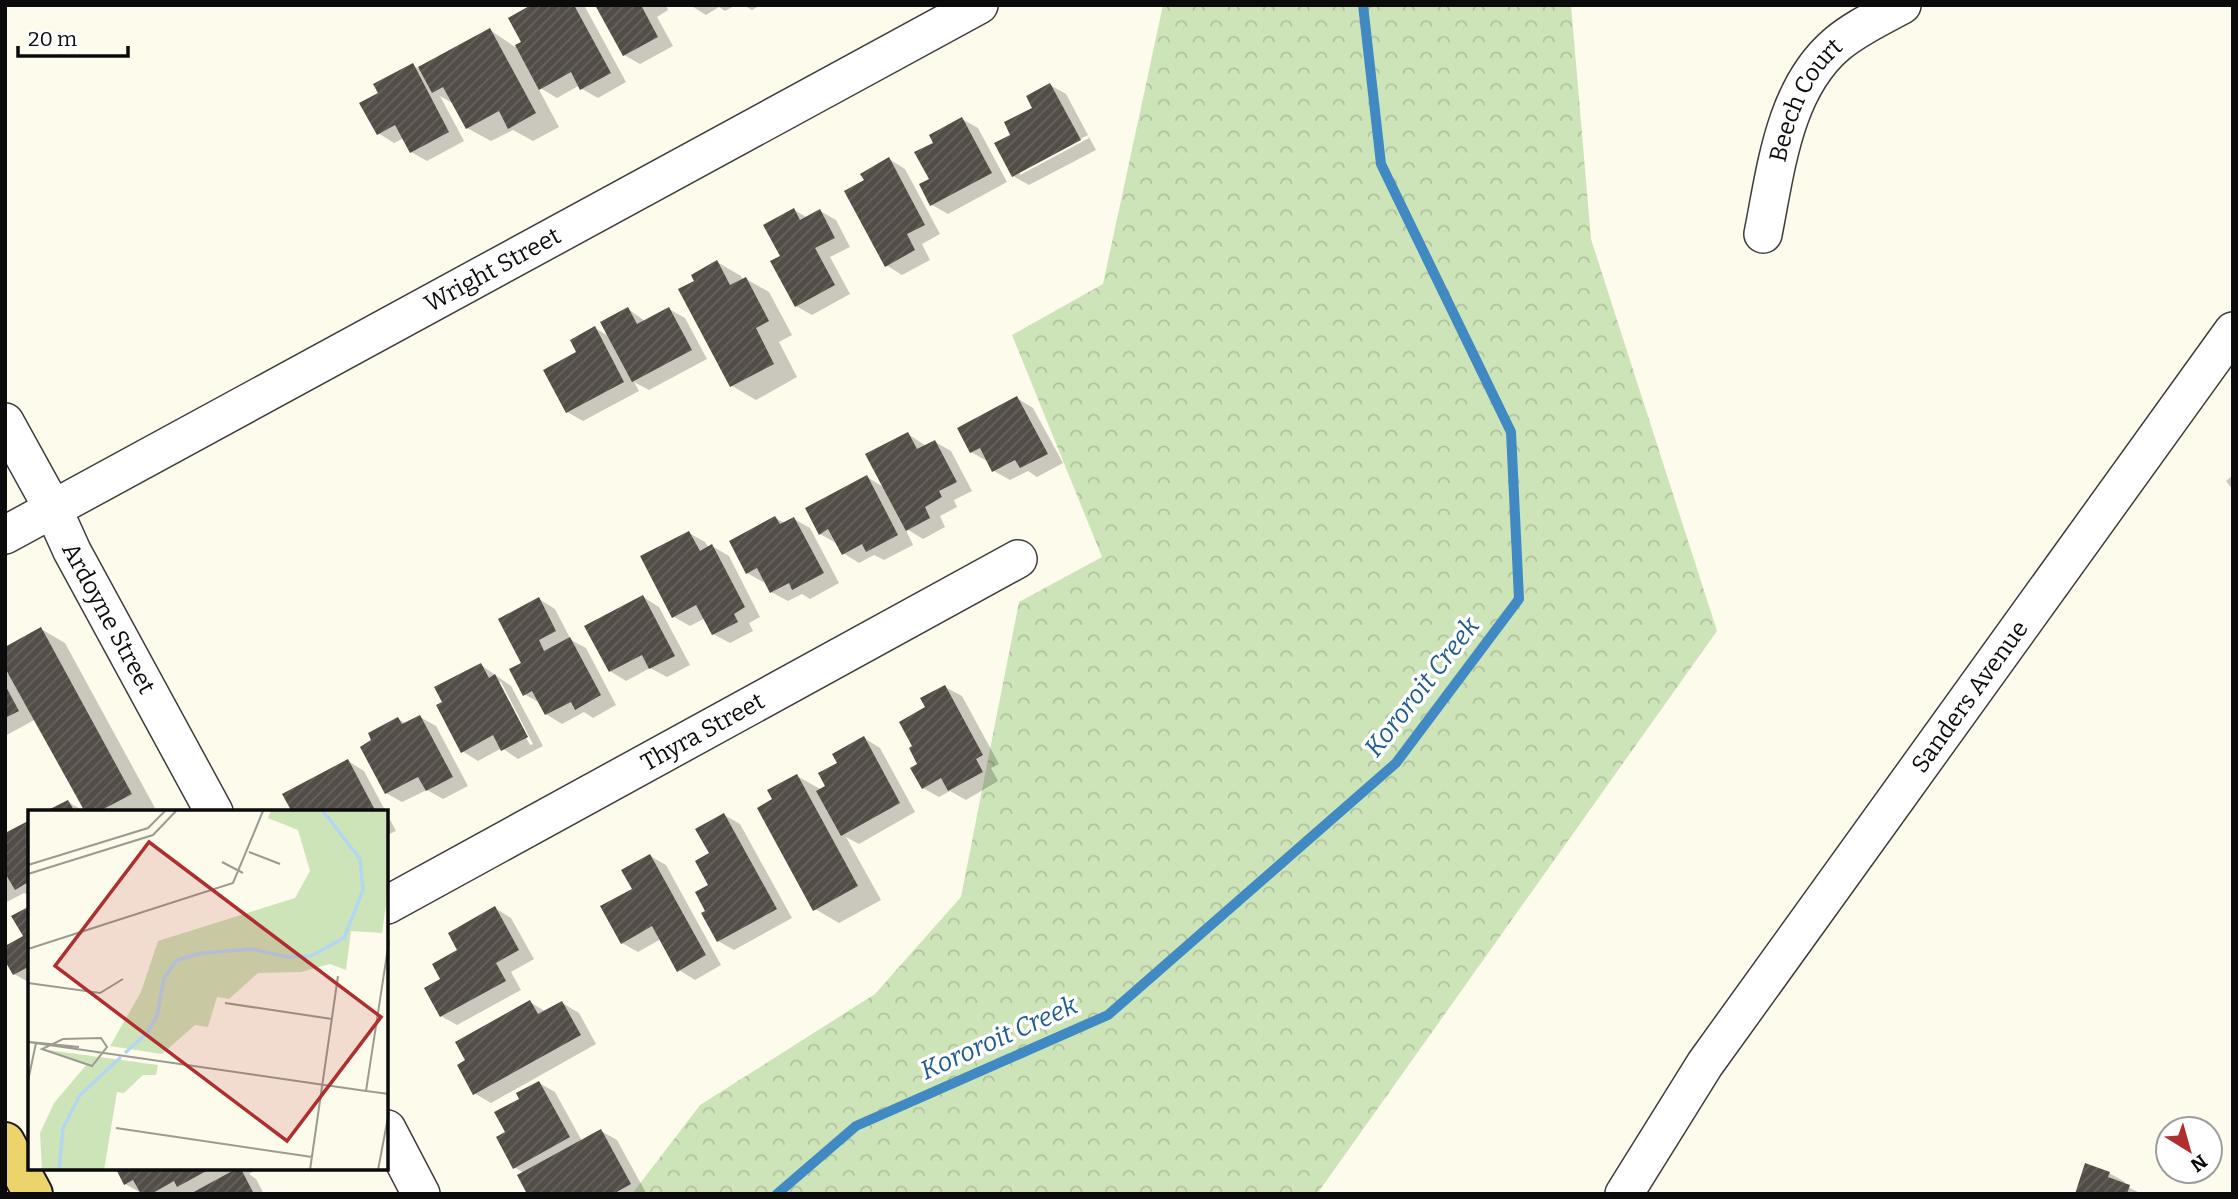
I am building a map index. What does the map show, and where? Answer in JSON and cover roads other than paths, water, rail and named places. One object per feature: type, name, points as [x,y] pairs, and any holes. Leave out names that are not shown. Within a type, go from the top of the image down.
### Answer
[{"type":"main road","points":[[5,1142],[33,1194]]},
{"type":"street","name":"Wright Street","points":[[5,535],[979,5]]},
{"type":"street","name":"Beech Court","points":[[1763,233],[1781,149],[1793,109],[1807,81],[1820,61],[1838,43],[1859,28],[1902,5]]},
{"type":"street","name":"Sanders Avenue","points":[[1624,1194],[1705,1064],[2233,331]]},
{"type":"street","name":"Ardoyne Street","points":[[5,422],[53,509],[72,551],[214,810]]},
{"type":"street","name":"Thyra Street","points":[[388,904],[1018,559]]},
{"type":"street","name":"Sanders Avenue","points":[[1597,1194],[1632,1145],[1705,1064]]},
{"type":"street","points":[[388,1131],[421,1194]]},
{"type":"waterway","name":"Kororoit Creek","points":[[777,1194],[856,1126],[1108,1015],[1396,763],[1519,599],[1511,432],[1381,164],[1363,5]]}]
